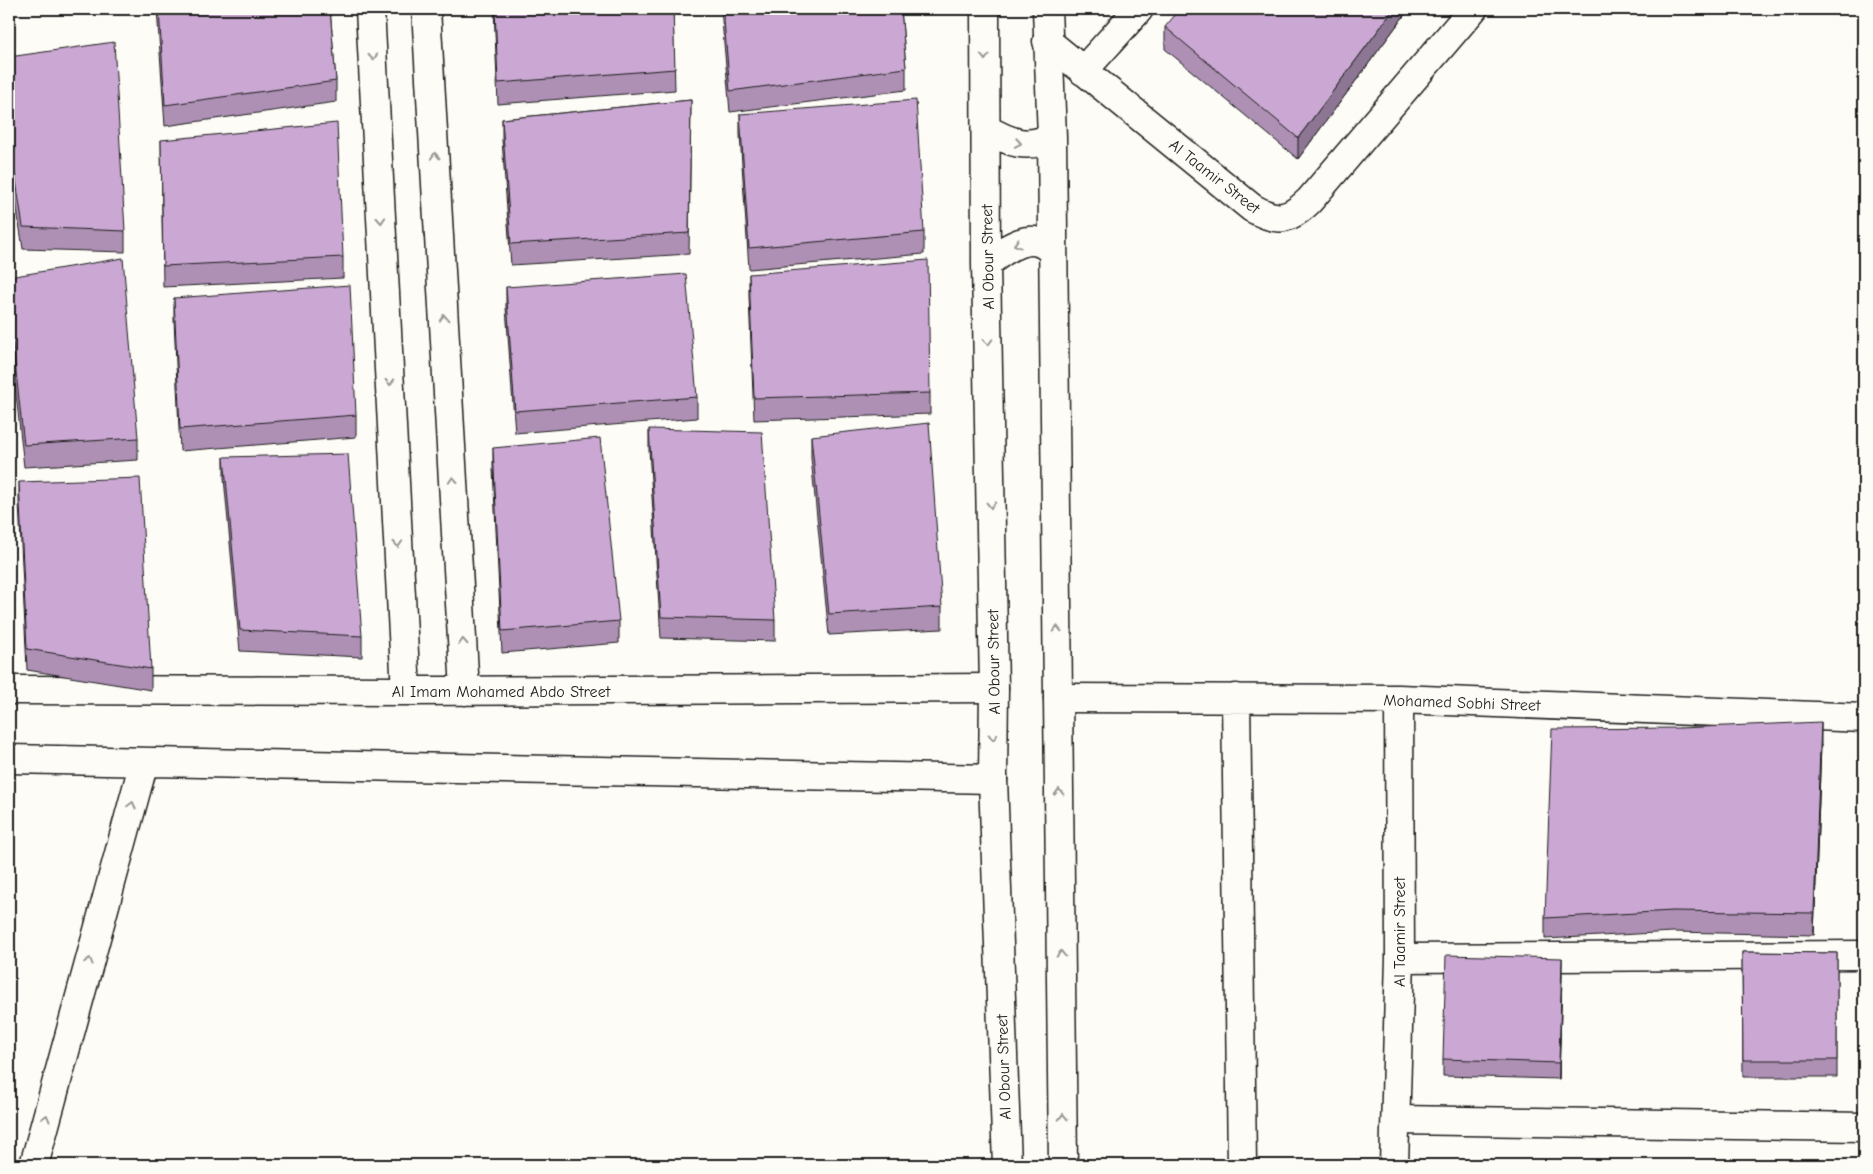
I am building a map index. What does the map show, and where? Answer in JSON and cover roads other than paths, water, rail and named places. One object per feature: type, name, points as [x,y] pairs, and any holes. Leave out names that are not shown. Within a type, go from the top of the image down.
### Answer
[{"type":"street","points":[[370,9],[406,691]]},
{"type":"street","points":[[426,9],[465,691]]},
{"type":"street","name":"Al Obour Street","points":[[985,9],[986,264],[994,688],[993,779],[1007,1165]]},
{"type":"street","points":[[1047,9],[1052,138],[1063,1165]]},
{"type":"street","points":[[1083,71],[1139,9]]},
{"type":"street","name":"Al Taamir Street","points":[[1047,41],[1252,208],[1268,217],[1284,218],[1298,211],[1309,201],[1472,9]]},
{"type":"street","points":[[986,129],[1019,144],[1032,144],[1052,138]]},
{"type":"street","points":[[986,264],[1010,245],[1023,241],[1036,242],[1052,251]]},
{"type":"street","name":"Al Imam Mohamed Abdo Street","points":[[9,690],[465,691],[994,688]]},
{"type":"street","name":"Mohamed Sobhi Street","points":[[1058,698],[1399,699],[1864,718]]},
{"type":"street","points":[[1236,698],[1242,1165]]},
{"type":"street","name":"Al Taamir Street","points":[[1394,1165],[1400,958],[1399,699]]},
{"type":"street","points":[[9,759],[993,779]]},
{"type":"street","points":[[34,1165],[144,762]]},
{"type":"street","points":[[1400,958],[1864,955]]},
{"type":"street","points":[[1396,1120],[1864,1128]]}]
